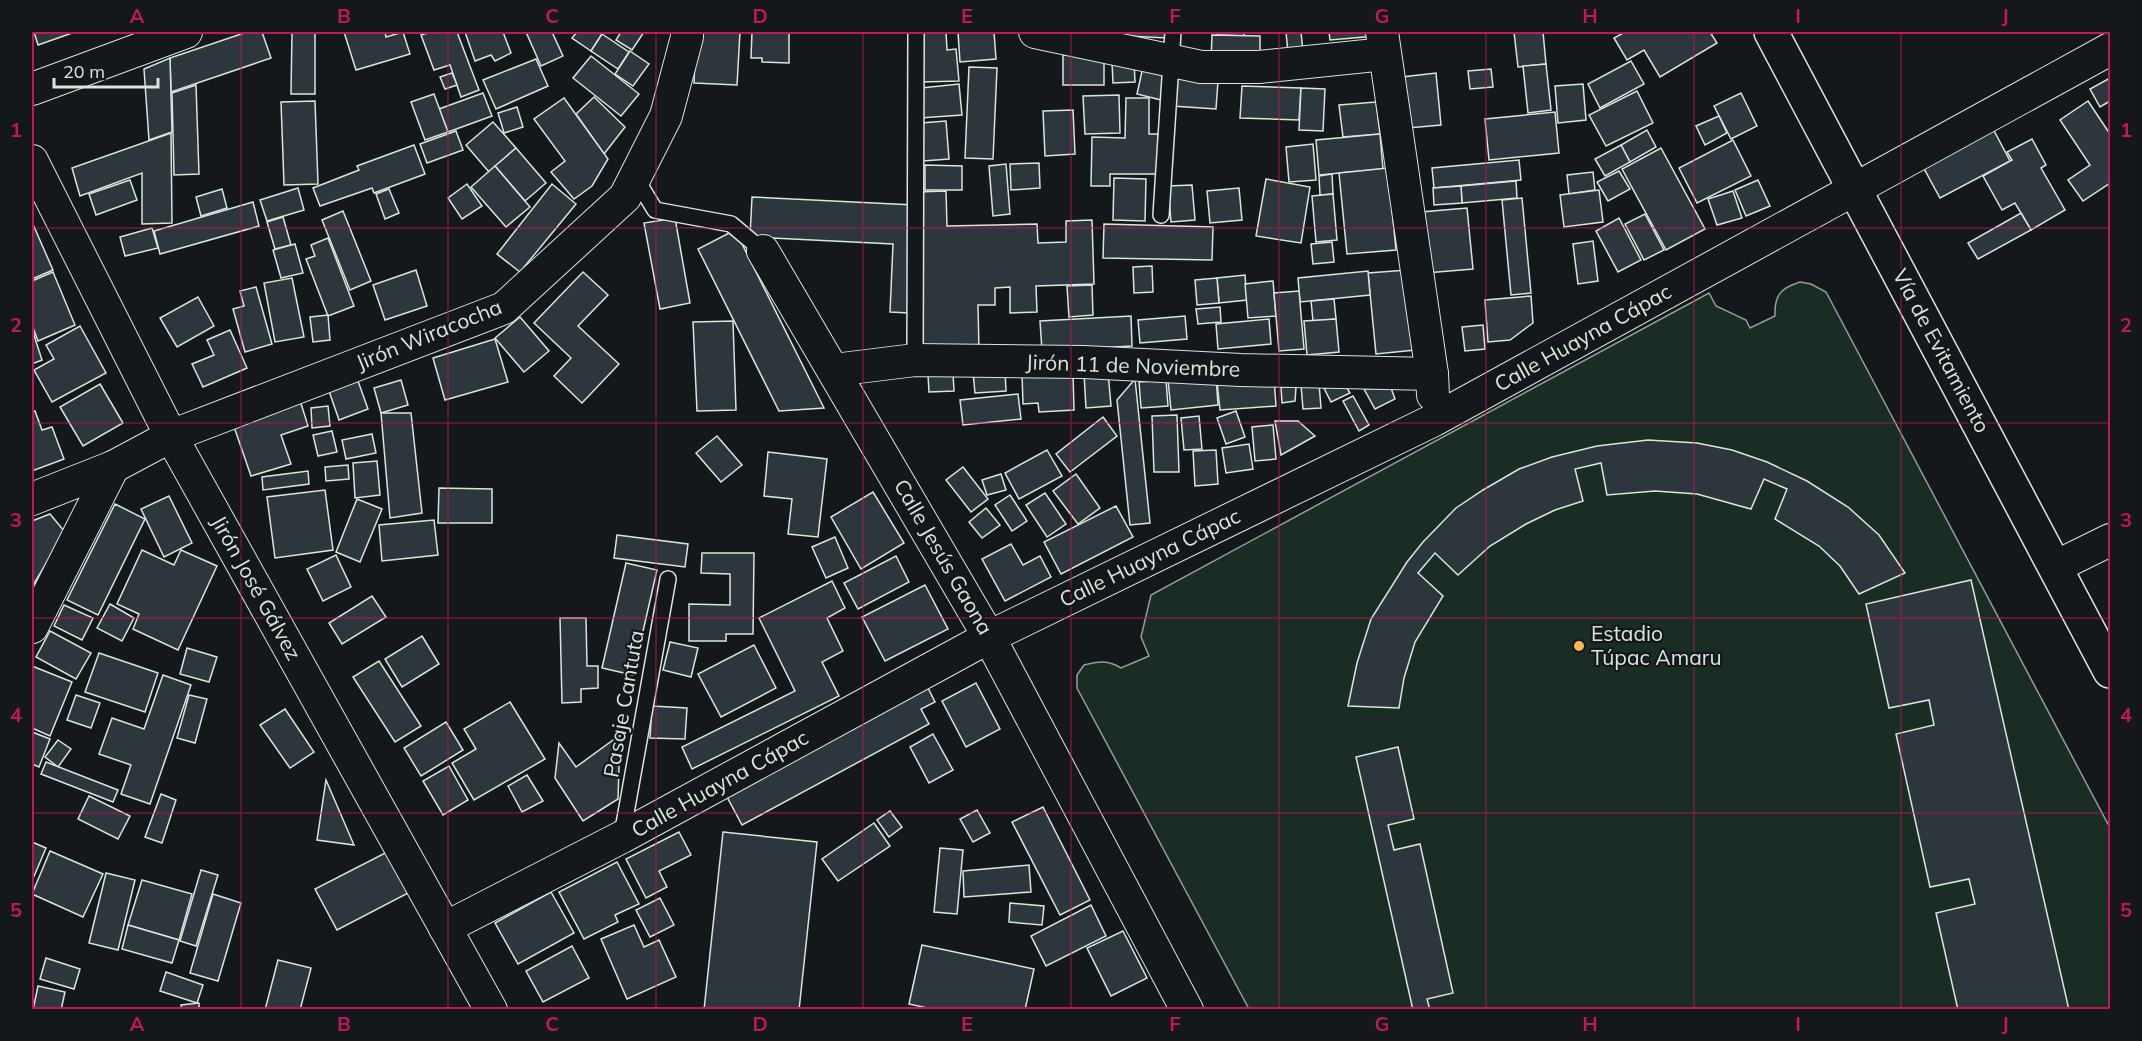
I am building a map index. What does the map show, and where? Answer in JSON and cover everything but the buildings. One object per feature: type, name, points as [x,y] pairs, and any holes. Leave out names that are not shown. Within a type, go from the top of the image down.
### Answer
[{"type":"highway","name":"Vía de Evitamiento","points":[[1771,32],[2110,671]]},
{"type":"street","points":[[32,89],[186,32]]},
{"type":"street","name":"Jirón Wiracocha","points":[[32,499],[113,467],[171,436],[504,308],[624,197],[666,116],[687,32]]},
{"type":"street","points":[[1035,32],[1172,46],[1201,67],[1259,67],[1383,43],[1432,374],[1434,420]]},
{"type":"street","name":"Calle Huayna Cápac","points":[[445,928],[622,837],[989,637],[1434,420],[2110,49]]},
{"type":"street","name":"Jirón José Gálvez","points":[[32,161],[171,436],[491,1010]]},
{"type":"street","name":"Calle Jesús Gaona","points":[[763,251],[989,637],[1186,1010]]},
{"type":"street","name":"Jirón 11 de Noviembre","points":[[834,370],[915,360],[1084,362],[1241,370],[1432,374]]},
{"type":"street","points":[[32,627],[113,467]]},
{"type":"street","points":[[2055,567],[2110,540]]},
{"type":"lane","points":[[915,360],[916,32]]},
{"type":"lane","points":[[1161,215],[1172,46]]},
{"type":"lane","name":"Calle Jesús Gaona","points":[[634,177],[655,210],[731,224],[763,251]]},
{"type":"lane","name":"Pasaje Cantuta","points":[[622,837],[668,579]]},
{"type":"green space","name":"Estadio Túpac Amaru","points":[[1800,282],[1811,284],[1826,292],[2110,828],[2110,1009],[1249,1009],[1077,688],[1077,675],[1084,665],[1103,662],[1121,668],[1149,656],[1141,637],[1151,595],[1709,293],[1716,306],[1746,320],[1750,328],[1775,316],[1777,298],[1780,293]]},
{"type":"place","name":"Estadio Túpac Amaru","points":[[1579,646]]}]
